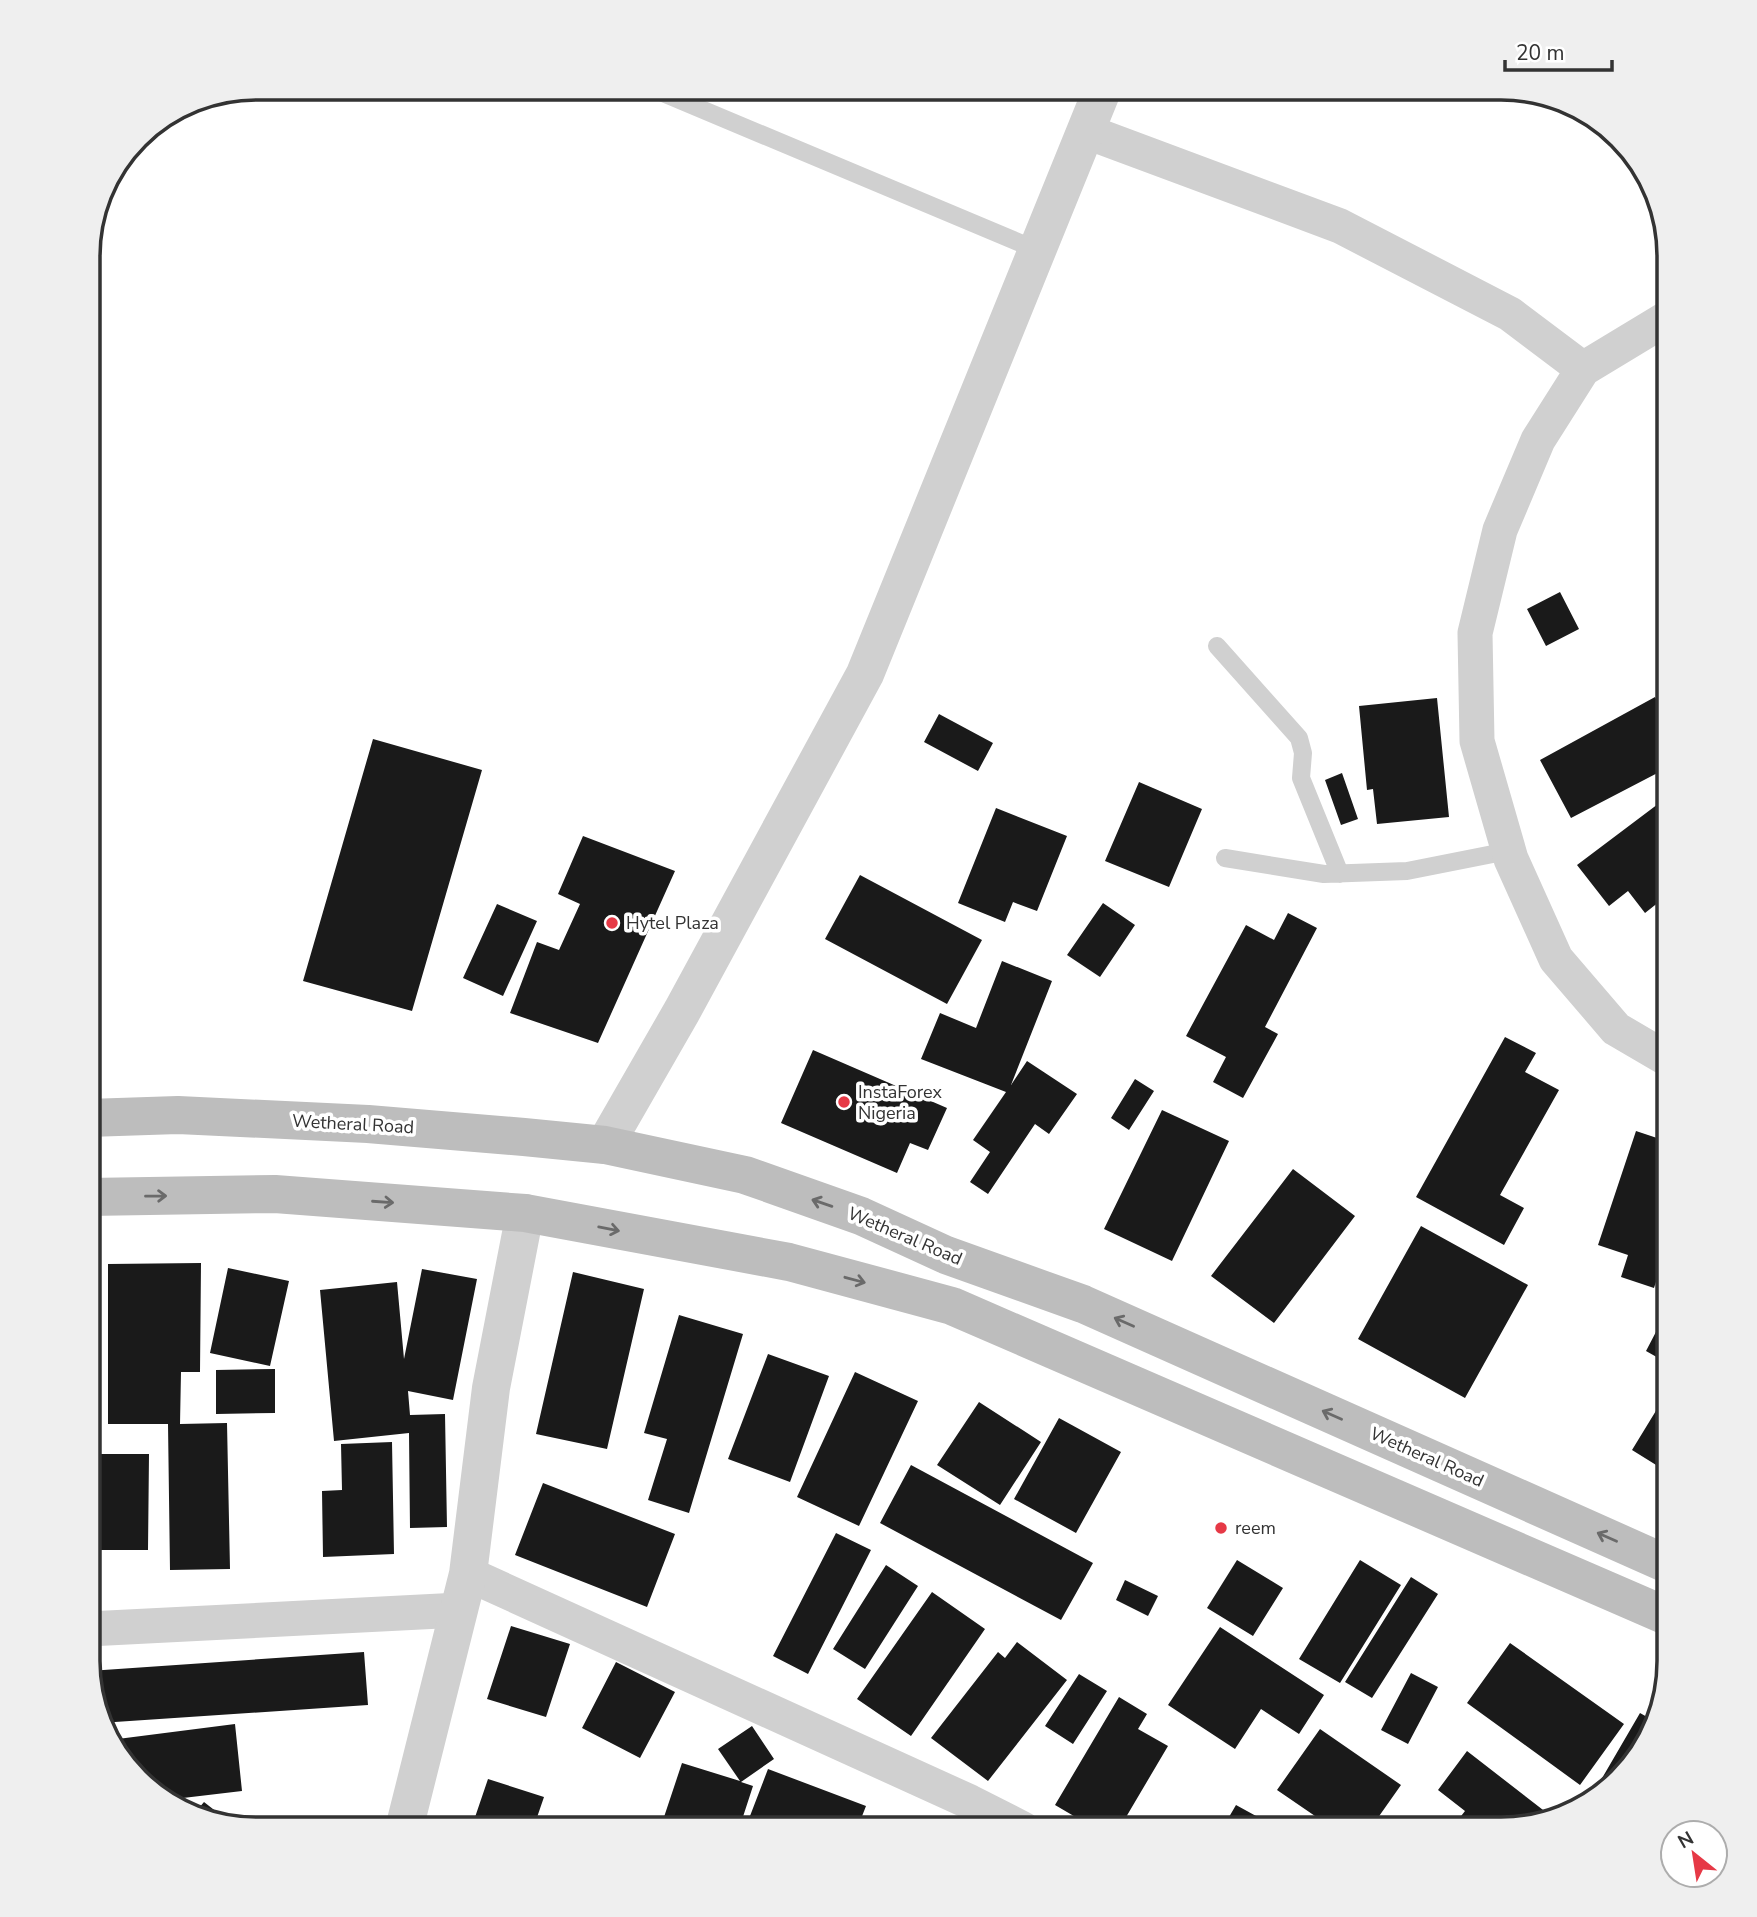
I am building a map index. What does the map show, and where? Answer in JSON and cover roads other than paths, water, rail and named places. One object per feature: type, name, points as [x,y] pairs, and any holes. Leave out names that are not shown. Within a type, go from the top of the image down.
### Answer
[{"type":"main road","name":"Wetheral Road","points":[[100,1118],[178,1115],[368,1124],[604,1144],[745,1175],[861,1216],[946,1255],[1083,1304],[1657,1559]]},
{"type":"main road","points":[[100,1197],[275,1194],[525,1213],[789,1262],[952,1306],[1657,1611]]},
{"type":"street","points":[[604,1144],[682,1011],[865,674],[1098,100]]},
{"type":"street","points":[[1085,131],[1340,226],[1510,314],[1583,369]]},
{"type":"street","points":[[1657,325],[1583,369],[1538,440],[1500,530],[1475,633],[1477,741],[1508,851],[1556,959],[1616,1029],[1657,1053]]},
{"type":"street","points":[[407,1817],[464,1592],[491,1388],[525,1213]]},
{"type":"street","points":[[100,1628],[464,1592],[970,1802],[999,1817]]},
{"type":"lane","points":[[680,100],[1037,250]]},
{"type":"lane","points":[[1217,646],[1299,738],[1303,754],[1301,778],[1340,873]]},
{"type":"lane","points":[[1225,858],[1324,874],[1407,871],[1508,851]]},
{"type":"place","name":"Hytel Plaza","points":[[612,923]]},
{"type":"place","name":"InstaForex Nigeria","points":[[844,1102]]},
{"type":"place","name":"reem","points":[[1221,1528]]}]
